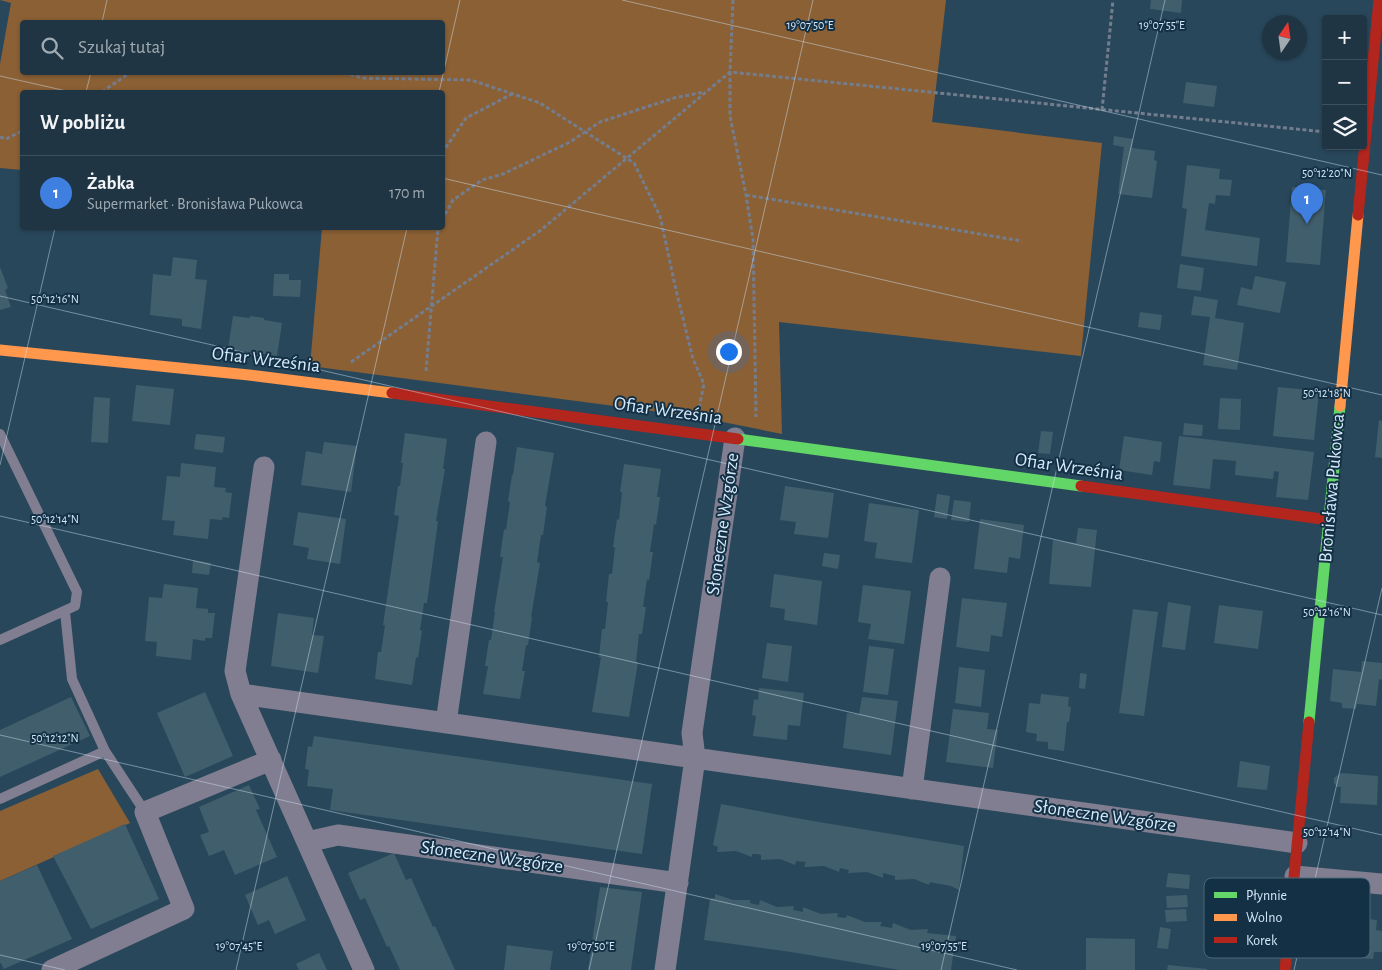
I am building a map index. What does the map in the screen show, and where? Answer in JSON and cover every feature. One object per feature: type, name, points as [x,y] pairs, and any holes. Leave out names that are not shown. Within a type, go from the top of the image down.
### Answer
[{"type":"street","name":"Bronisława Pukowca","points":[[1295,876],[1329,520],[1375,101],[1379,0]]},
{"type":"street","name":"Ofiar Września","points":[[0,350],[249,375],[424,397],[1329,520]]},
{"type":"street","name":"Słoneczne Wzgórze","points":[[665,970],[696,758],[692,733],[735,438]]},
{"type":"street","points":[[446,723],[486,442]]},
{"type":"street","points":[[264,467],[236,672],[241,694],[364,970]]},
{"type":"street","points":[[912,789],[940,578]]},
{"type":"street","name":"Słoneczne Wzgórze","points":[[241,694],[1298,844]]},
{"type":"street","points":[[52,970],[184,909],[145,812],[271,760]]},
{"type":"street","name":"Słoneczne Wzgórze","points":[[308,842],[338,835],[678,883]]},
{"type":"street","points":[[1295,876],[1317,878]]},
{"type":"lane","points":[[0,434],[77,592],[75,606],[0,640]]},
{"type":"lane","points":[[65,612],[72,679],[105,751],[145,812]]},
{"type":"lane","points":[[0,799],[105,751]]},
{"type":"path","points":[[733,0],[730,116],[753,239],[757,441]]},
{"type":"path","points":[[1102,110],[1113,0]]},
{"type":"path","points":[[320,384],[541,230],[730,72],[1322,132]]},
{"type":"path","points":[[105,90],[127,75]]},
{"type":"path","points":[[353,75],[362,78],[471,80],[540,103],[634,163],[660,216],[693,359],[704,384],[698,417],[685,431]]},
{"type":"path","points":[[445,215],[453,200],[482,180],[503,174],[570,142],[600,122],[674,98],[706,92]]},
{"type":"path","points":[[445,149],[466,118],[513,94]]},
{"type":"path","points":[[0,137],[6,139],[20,132]]},
{"type":"path","points":[[746,194],[1022,241]]},
{"type":"path","points":[[424,397],[438,230]]},
{"type":"shaded area","points":[[0,0],[946,0],[932,122],[1102,143],[1081,356],[779,322],[782,434],[698,417],[310,366],[322,230],[445,230],[445,90],[20,90],[20,170],[0,168],[0,64],[11,3]]},
{"type":"shaded area","points":[[98,769],[130,823],[0,881],[0,811]]},
{"type":"building","points":[[1151,0],[1182,0],[1181,13],[1150,9]]},
{"type":"building","points":[[1186,82],[1217,86],[1214,107],[1183,103]]},
{"type":"building","points":[[1114,136],[1133,139],[1132,148],[1155,151],[1154,160],[1157,161],[1152,198],[1118,194],[1124,147],[1113,145]]},
{"type":"building","points":[[1187,165],[1220,169],[1219,179],[1232,180],[1230,196],[1216,195],[1215,204],[1209,203],[1205,230],[1260,238],[1257,266],[1181,256],[1187,209],[1182,208]]},
{"type":"building","points":[[1292,187],[1326,190],[1320,265],[1286,262]]},
{"type":"building","points":[[173,257],[197,260],[195,279],[207,280],[201,329],[182,326],[182,319],[150,315],[153,274],[171,276]]},
{"type":"building","points":[[1180,264],[1204,268],[1201,291],[1177,288]]},
{"type":"building","points":[[0,267],[8,288],[5,290],[11,307],[0,310]]},
{"type":"building","points":[[274,274],[289,274],[289,280],[301,280],[300,297],[273,296]]},
{"type":"building","points":[[1255,276],[1286,282],[1280,313],[1237,305],[1241,287],[1252,290]]},
{"type":"building","points":[[1194,296],[1218,300],[1215,318],[1244,323],[1237,370],[1203,365],[1210,317],[1191,315]]},
{"type":"building","points":[[1140,312],[1162,315],[1160,330],[1138,327]]},
{"type":"building","points":[[233,316],[264,318],[264,320],[282,323],[277,356],[228,349]]},
{"type":"building","points":[[136,385],[174,389],[170,425],[132,421]]},
{"type":"building","points":[[1278,387],[1319,391],[1314,440],[1273,436]]},
{"type":"building","points":[[94,397],[110,398],[108,443],[91,442]]},
{"type":"building","points":[[1220,398],[1241,399],[1240,430],[1218,429]]},
{"type":"building","points":[[1379,420],[1382,421],[1382,458],[1375,457]]},
{"type":"building","points":[[1184,423],[1203,425],[1202,436],[1183,435]]},
{"type":"building","points":[[1041,431],[1053,432],[1050,454],[1038,453]]},
{"type":"building","points":[[405,433],[447,439],[443,469],[445,469],[436,521],[438,521],[427,603],[424,603],[420,630],[422,631],[412,685],[375,679],[378,652],[381,652],[385,625],[383,625],[399,516],[394,515],[398,486],[400,486]]},
{"type":"building","points":[[196,434],[225,437],[223,453],[194,449]]},
{"type":"building","points":[[1124,436],[1162,442],[1160,462],[1154,461],[1152,475],[1119,470]]},
{"type":"building","points":[[1179,436],[1314,452],[1308,500],[1276,497],[1279,472],[1274,471],[1273,479],[1235,475],[1236,461],[1213,459],[1210,489],[1173,485]]},
{"type":"building","points":[[324,442],[357,446],[351,492],[301,485],[306,451],[322,454]]},
{"type":"building","points":[[517,447],[554,453],[545,506],[547,507],[543,535],[541,535],[537,562],[540,563],[528,645],[526,645],[522,671],[525,671],[520,699],[483,694],[488,666],[485,666],[489,640],[491,640],[503,557],[500,557],[504,529],[506,530],[510,502],[508,501]]},
{"type":"building","points":[[181,463],[216,467],[214,487],[226,488],[225,492],[232,493],[229,518],[223,517],[222,520],[210,519],[208,539],[173,535],[175,521],[162,520],[167,476],[180,477]]},
{"type":"building","points":[[624,464],[661,469],[657,497],[660,497],[650,552],[653,552],[643,607],[646,607],[642,634],[639,634],[636,662],[638,662],[629,717],[592,712],[601,657],[599,657],[602,629],[605,629],[609,574],[612,574],[615,547],[613,547],[617,519],[619,520]]},
{"type":"building","points":[[785,486],[834,493],[828,538],[794,534],[796,522],[780,520]]},
{"type":"building","points":[[937,494],[950,496],[947,519],[934,517]]},
{"type":"building","points":[[954,500],[971,502],[969,522],[951,520]]},
{"type":"building","points":[[869,503],[919,510],[912,563],[875,558],[877,543],[864,541]]},
{"type":"building","points":[[298,512],[346,519],[340,564],[307,559],[309,548],[293,545]]},
{"type":"building","points":[[980,519],[1024,525],[1020,559],[1009,557],[1007,573],[974,569]]},
{"type":"building","points":[[1078,528],[1097,530],[1091,587],[1049,584],[1053,540],[1076,543]]},
{"type":"building","points":[[824,553],[840,555],[838,569],[822,566]]},
{"type":"building","points":[[193,560],[211,563],[209,575],[192,573]]},
{"type":"building","points":[[774,574],[822,581],[817,625],[784,620],[785,609],[770,607]]},
{"type":"building","points":[[164,584],[198,588],[196,608],[208,609],[208,613],[215,613],[212,638],[205,638],[205,641],[193,639],[191,660],[156,656],[157,642],[145,641],[149,597],[162,598]]},
{"type":"building","points":[[863,585],[911,591],[904,644],[868,639],[871,624],[858,622]]},
{"type":"building","points":[[962,598],[1007,603],[1002,637],[991,635],[989,652],[956,647]]},
{"type":"building","points":[[1168,602],[1191,606],[1185,650],[1162,647]]},
{"type":"building","points":[[1219,605],[1263,611],[1258,649],[1214,643]]},
{"type":"building","points":[[1133,609],[1158,612],[1144,716],[1119,713]]},
{"type":"building","points":[[278,613],[314,618],[312,635],[324,636],[318,673],[271,666]]},
{"type":"building","points":[[767,643],[792,646],[788,682],[762,678]]},
{"type":"building","points":[[869,646],[894,649],[888,695],[863,692]]},
{"type":"building","points":[[1362,661],[1382,663],[1382,680],[1379,679],[1376,706],[1357,704],[1356,709],[1342,708],[1342,703],[1330,701],[1333,669],[1361,672]]},
{"type":"building","points":[[959,667],[985,670],[981,707],[955,703]]},
{"type":"building","points":[[1080,673],[1087,674],[1085,689],[1079,688]]},
{"type":"building","points":[[759,688],[804,693],[800,726],[788,725],[787,740],[753,736],[756,716],[752,715],[754,699],[758,700]]},
{"type":"building","points":[[205,692],[233,756],[185,777],[157,713]]},
{"type":"building","points":[[1041,694],[1069,697],[1068,706],[1071,707],[1069,722],[1067,722],[1064,751],[1048,749],[1048,742],[1036,741],[1037,734],[1026,732],[1029,703],[1040,704]]},
{"type":"building","points":[[71,697],[90,736],[0,777],[0,730]]},
{"type":"building","points":[[862,697],[898,701],[891,755],[843,748],[847,713],[859,714]]},
{"type":"building","points":[[953,709],[989,713],[987,729],[998,730],[993,768],[946,762]]},
{"type":"building","points":[[314,736],[652,784],[642,854],[330,810],[333,789],[307,786],[309,770],[305,769],[308,746],[312,747]]},
{"type":"building","points":[[1240,761],[1270,766],[1267,790],[1237,787]]},
{"type":"building","points":[[1342,773],[1378,776],[1377,805],[1340,803],[1341,787],[1337,787],[1334,783],[1334,778]]},
{"type":"building","points":[[249,785],[260,809],[256,810],[277,857],[235,875],[224,850],[209,856],[200,835],[209,832],[199,807]]},
{"type":"building","points":[[721,804],[964,846],[959,890],[951,886],[930,882],[929,885],[914,879],[895,880],[895,876],[883,873],[883,878],[867,872],[848,873],[849,870],[840,868],[839,872],[824,866],[804,867],[806,862],[796,861],[795,865],[780,859],[761,860],[761,855],[757,854],[752,854],[752,857],[736,851],[717,852],[718,847],[713,845]]},
{"type":"building","points":[[125,824],[159,899],[91,929],[53,856]]},
{"type":"building","points":[[394,853],[406,880],[411,878],[455,970],[400,970],[389,946],[387,947],[365,898],[360,900],[348,873]]},
{"type":"building","points":[[37,865],[72,939],[4,969],[0,962],[0,881]]},
{"type":"building","points":[[1168,873],[1190,875],[1189,889],[1166,887]]},
{"type":"building","points":[[287,876],[306,920],[275,934],[269,920],[258,925],[245,895]]},
{"type":"building","points":[[600,887],[642,892],[631,970],[588,970]]},
{"type":"building","points":[[715,894],[733,900],[750,900],[750,903],[759,905],[760,900],[777,907],[794,906],[793,910],[803,912],[803,907],[821,914],[838,913],[837,917],[846,918],[847,915],[865,922],[882,922],[880,926],[892,928],[893,923],[911,930],[928,929],[927,933],[956,936],[951,970],[900,970],[704,940],[710,899],[715,898]]},
{"type":"building","points":[[1187,895],[1188,907],[1167,908],[1166,896]]},
{"type":"building","points":[[1186,909],[1187,921],[1166,922],[1165,910]]},
{"type":"building","points":[[1370,919],[1377,920],[1376,930],[1382,931],[1382,952],[1374,952],[1373,959],[1360,958],[1370,958]]},
{"type":"building","points":[[1160,927],[1171,929],[1168,949],[1157,948]]},
{"type":"building","points":[[1086,938],[1135,939],[1135,970],[1086,970]]},
{"type":"building","points":[[507,945],[553,951],[550,970],[504,970]]},
{"type":"building","points":[[319,953],[327,970],[299,970],[296,964]]},
{"type":"building","points":[[1168,965],[1207,969],[1207,970],[1167,970]]},
{"type":"traffic: fast","points":[[1309,722],[1340,406]]},
{"type":"traffic: fast","points":[[738,439],[1081,486]]},
{"type":"traffic: slow","points":[[1340,406],[1358,215]]},
{"type":"traffic: slow","points":[[0,350],[249,375],[392,393]]},
{"type":"traffic: jam","points":[[1358,215],[1379,0]]},
{"type":"traffic: jam","points":[[392,393],[738,439]]},
{"type":"traffic: jam","points":[[1081,486],[1329,520]]},
{"type":"traffic: jam","points":[[1294,878],[1309,722]]},
{"type":"traffic: jam","points":[[1285,970],[1286,958]]},
{"type":"place","name":"Żabka","points":[[1307,224]]}]
